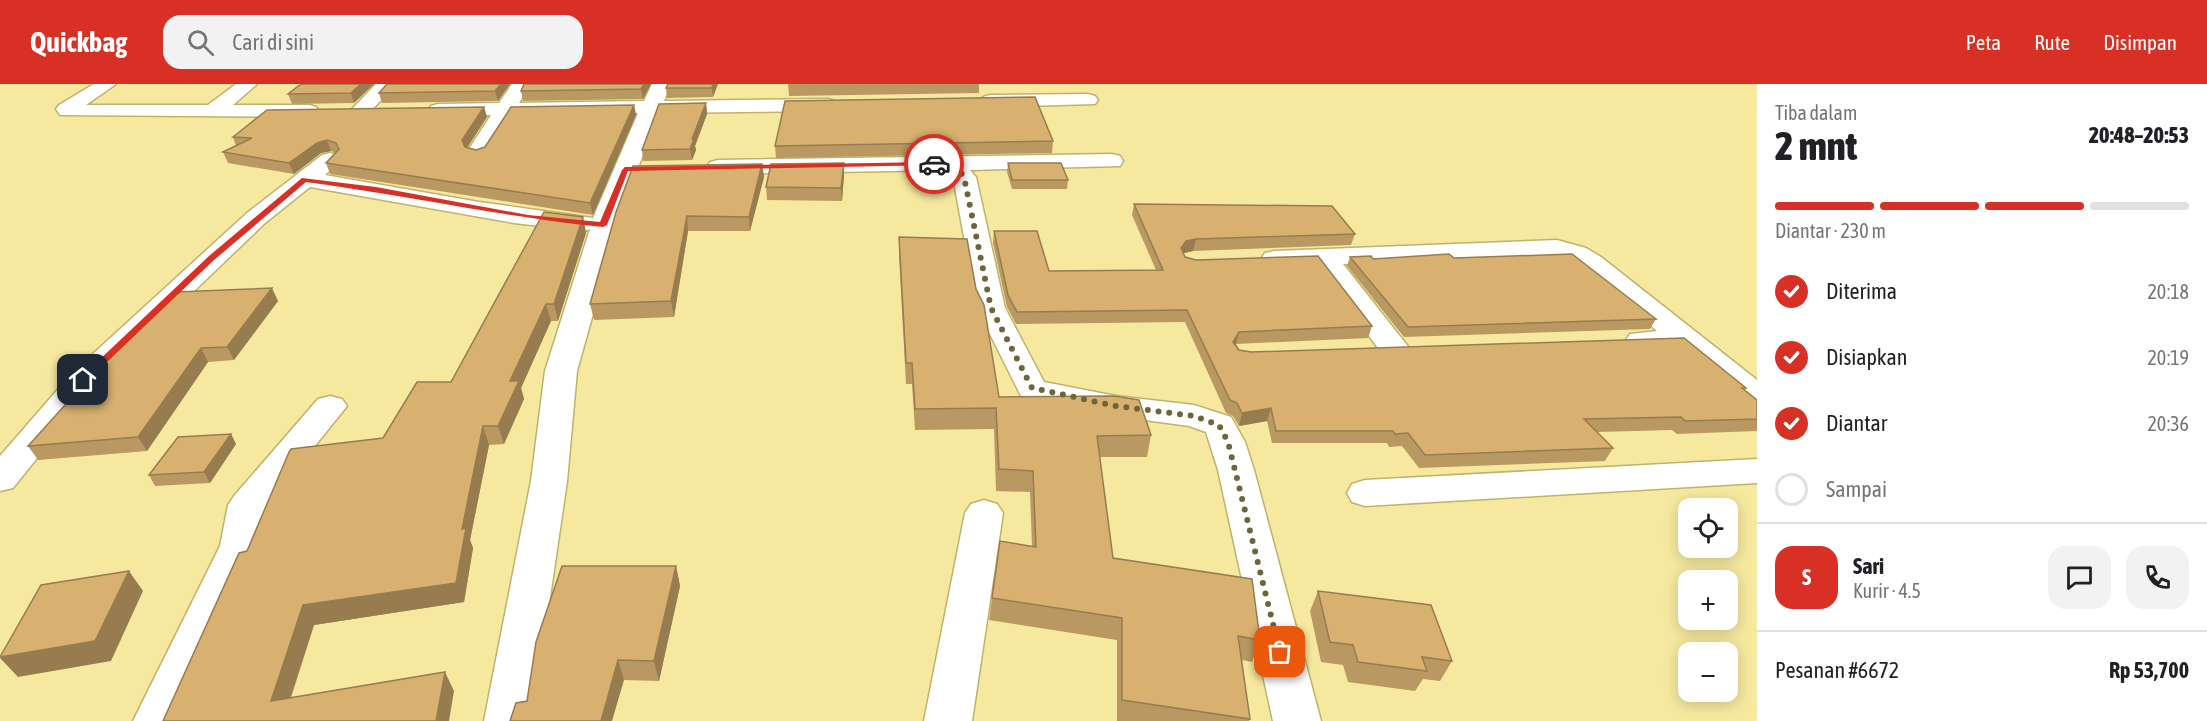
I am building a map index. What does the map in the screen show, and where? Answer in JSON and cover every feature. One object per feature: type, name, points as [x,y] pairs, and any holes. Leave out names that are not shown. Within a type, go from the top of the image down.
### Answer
[{"type":"street","points":[[107,84],[66,109],[67,111],[383,110]]},
{"type":"street","points":[[211,112],[248,84]]},
{"type":"street","points":[[361,110],[387,84]]},
{"type":"street","points":[[478,152],[521,84]]},
{"type":"street","points":[[508,721],[549,481],[561,372],[599,246],[603,225],[637,169],[656,95]]},
{"type":"street","points":[[416,110],[506,108],[656,95],[844,104]]},
{"type":"street","points":[[969,101],[1088,100]]},
{"type":"street","points":[[0,479],[83,380],[212,258],[304,179],[330,160]]},
{"type":"street","points":[[693,168],[881,163],[1112,161]]},
{"type":"street","points":[[954,164],[964,177],[991,308],[1032,388],[1116,406],[1194,416],[1219,425],[1228,442],[1236,470],[1297,721]]},
{"type":"street","points":[[304,179],[376,189],[528,217],[603,225]]},
{"type":"street","points":[[1253,259],[1557,248],[1577,254],[1592,263],[1757,396]]},
{"type":"street","points":[[1324,258],[1407,349],[1361,350]]},
{"type":"street","points":[[1616,341],[1686,339]]},
{"type":"street","points":[[157,721],[240,546],[247,505],[330,406]]},
{"type":"street","points":[[1365,493],[1757,471]]},
{"type":"street","points":[[948,721],[984,513]]},
{"type":"building","points":[[301,84],[361,84],[351,93],[288,94]]},
{"type":"building","points":[[387,84],[501,84],[495,91],[379,93]]},
{"type":"building","points":[[524,84],[644,84],[641,89],[521,91]]},
{"type":"building","points":[[668,84],[713,84],[712,88],[666,88]]},
{"type":"building","points":[[1035,97],[1053,141],[775,146],[785,101]]},
{"type":"building","points":[[706,103],[690,149],[642,150],[659,104]]},
{"type":"building","points":[[634,105],[590,203],[326,163],[339,149],[336,143],[327,140],[317,143],[289,163],[223,152],[252,138],[233,137],[267,110],[484,107],[462,140],[465,147],[476,150],[485,147],[511,107]]},
{"type":"building","points":[[844,163],[841,188],[766,187],[771,164]]},
{"type":"building","points":[[1008,163],[1061,163],[1068,180],[1012,180]]},
{"type":"building","points":[[762,164],[749,217],[687,216],[671,301],[590,304],[616,212],[633,166]]},
{"type":"building","points":[[1134,204],[1332,206],[1355,234],[1186,241],[1181,248],[1185,257],[1196,260],[1318,256],[1372,326],[1239,332],[1233,342],[1239,350],[1251,352],[1684,338],[1746,388],[1742,388],[1757,400],[1757,419],[1685,421],[1681,417],[1584,419],[1613,448],[1425,455],[1408,433],[1276,431],[1271,408],[1242,413],[1237,403],[1230,400],[1187,310],[1017,312],[1008,295],[994,231],[1037,231],[1049,271],[1163,270]]},
{"type":"building","points":[[544,212],[583,217],[554,304],[546,304],[510,381],[519,381],[498,426],[483,426],[462,529],[466,528],[456,583],[303,605],[271,701],[445,672],[436,721],[163,721],[239,553],[247,551],[291,449],[383,438],[417,382],[451,382]]},
{"type":"building","points":[[899,237],[967,239],[976,289],[984,305],[999,397],[1114,396],[1139,400],[1151,435],[1097,436],[1113,558],[1252,579],[1260,640],[1238,636],[1250,719],[1122,700],[1122,618],[992,598],[1000,541],[1036,547],[1033,471],[999,469],[996,408],[915,409],[912,363],[906,363]]},
{"type":"building","points":[[1449,254],[1454,258],[1572,254],[1656,319],[1408,327],[1350,257],[1371,256],[1373,259]]},
{"type":"building","points":[[272,288],[227,347],[201,348],[138,437],[28,446],[120,344],[176,292]]},
{"type":"building","points":[[231,434],[204,472],[149,475],[178,437]]},
{"type":"building","points":[[562,566],[676,566],[654,661],[618,660],[601,721],[510,721],[516,703],[527,701],[536,642]]},
{"type":"building","points":[[129,571],[95,641],[0,657],[41,585]]},
{"type":"building","points":[[1318,591],[1431,605],[1452,661],[1422,657],[1427,671],[1358,662],[1353,645],[1330,642]]},
{"type":"way so far","points":[[934,164],[954,164],[964,177],[991,308],[1032,388],[1116,406],[1194,416],[1219,425],[1228,442],[1280,652]]},
{"type":"route","points":[[83,380],[212,258],[304,179],[376,189],[528,217],[603,225],[625,170],[881,163],[934,164]]}]
